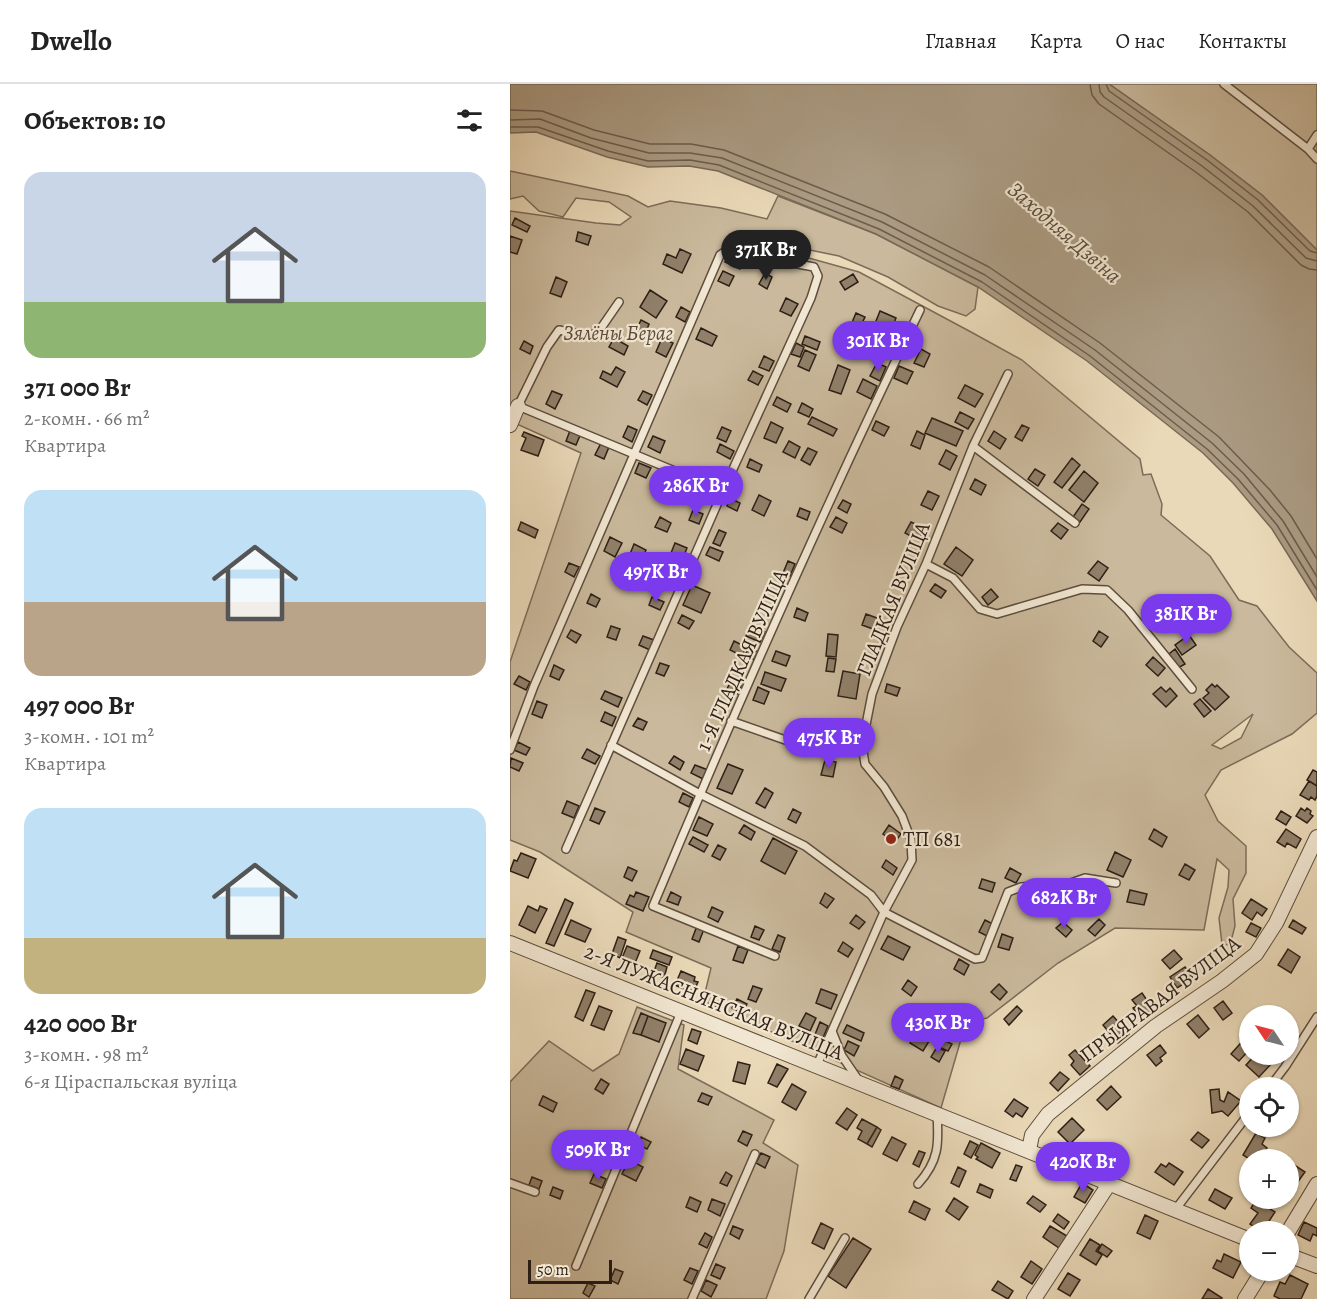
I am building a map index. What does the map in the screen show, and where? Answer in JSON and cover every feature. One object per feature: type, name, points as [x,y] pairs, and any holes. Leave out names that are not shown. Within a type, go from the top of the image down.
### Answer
[{"type":"street","points":[[510,425],[518,406]]},
{"type":"street","name":"ПРЫЯРАВАЯ ВУЛІЦА","points":[[1029,1150],[1032,1136],[1048,1114],[1156,1026],[1222,981],[1256,954],[1276,923],[1317,837]]},
{"type":"street","name":"2-Я ЛУЖАСНЯНСКАЯ ВУЛІЦА","points":[[510,942],[1239,1236]]},
{"type":"street","points":[[1034,1299],[1109,1184]]},
{"type":"street","points":[[1295,1221],[1317,1184]]},
{"type":"street","points":[[1299,1259],[1317,1266]]},
{"type":"street","points":[[1245,1299],[1256,1281]]},
{"type":"lane","points":[[1224,84],[1308,149],[1317,159]]},
{"type":"lane","points":[[1308,149],[1317,135]]},
{"type":"lane","points":[[510,750],[534,686],[720,255],[732,247],[765,258],[814,267],[818,276],[811,298],[723,491],[566,849]]},
{"type":"lane","points":[[619,302],[597,334],[582,335],[559,330],[518,406],[723,491]]},
{"type":"lane","name":"1-Я ГЛАДКАЯ ВУЛІЦА","points":[[776,956],[653,906],[732,721],[920,310]]},
{"type":"lane","name":"ГЛАДКАЯ ВУЛІЦА","points":[[817,1065],[884,912],[912,860],[911,840],[902,816],[884,787],[865,764],[861,745],[872,694],[897,627],[926,564],[973,446],[1008,374]]},
{"type":"lane","points":[[973,446],[1075,524]]},
{"type":"lane","points":[[926,564],[953,578],[980,609],[997,615],[1082,589],[1107,590],[1128,610],[1192,689]]},
{"type":"lane","points":[[732,721],[791,742],[818,747]]},
{"type":"lane","points":[[611,745],[700,794],[805,846],[871,895],[884,912],[975,960],[982,958],[989,946],[1008,892],[1021,887],[1068,884],[1085,878],[1116,883]]},
{"type":"lane","points":[[576,1266],[681,1012]]},
{"type":"lane","points":[[1277,1077],[1317,1017]]},
{"type":"lane","points":[[832,1030],[842,1056],[859,1082]]},
{"type":"lane","points":[[918,1184],[928,1173],[936,1155],[939,1139],[937,1113]]},
{"type":"lane","points":[[1175,1210],[1239,1126]]},
{"type":"lane","points":[[692,1299],[755,1154]]},
{"type":"lane","points":[[510,1183],[535,1192]]},
{"type":"lane","points":[[809,1299],[845,1238]]},
{"type":"green space","points":[[1109,84],[1317,84],[1317,250],[1262,195],[1210,155]]},
{"type":"green space","name":"Зялёны Бераг","points":[[510,171],[628,196],[648,207],[670,201],[721,208],[767,219],[778,196],[876,234],[978,287],[975,309],[966,316],[938,306],[888,277],[839,256],[785,245],[764,244],[734,233],[728,238],[859,272],[1022,360],[1140,459],[1143,475],[1151,474],[1162,504],[1161,515],[1210,556],[1239,600],[1257,606],[1289,647],[1317,673],[1317,713],[1292,734],[1221,770],[1205,795],[1218,821],[1246,846],[1246,873],[1233,899],[1235,926],[1230,945],[1222,944],[1219,918],[1228,887],[1229,870],[1217,859],[1204,930],[1115,928],[1058,963],[987,1018],[966,1022],[941,1108],[703,1001],[711,968],[626,932],[633,912],[540,852],[510,840],[510,662],[581,453],[510,421],[510,211],[620,225],[631,217],[609,202],[576,198],[563,217],[539,211],[523,196],[510,199]],"holes":[[[1253,714],[1241,738],[1221,749],[1212,745]]]},
{"type":"green space","points":[[637,1007],[684,1025],[678,1069],[774,1120],[763,1143],[798,1165],[784,1251],[766,1299],[510,1299],[510,1082],[549,1041],[593,1071],[619,1054]]},
{"type":"water","name":"Заходняя Дзвіна","points":[[510,84],[1109,84],[1210,155],[1262,195],[1317,250],[1317,601],[1272,529],[1233,483],[1203,453],[1087,361],[978,287],[876,234],[718,171],[689,166],[648,167],[607,157],[536,132],[510,133]]},
{"type":"building","points":[[515,218],[530,226],[527,232],[512,225]]},
{"type":"building","points":[[578,232],[591,236],[588,245],[576,241]]},
{"type":"building","points":[[510,236],[522,240],[517,254],[510,252]]},
{"type":"building","points":[[680,249],[691,254],[682,273],[663,264],[667,254],[676,258]]},
{"type":"building","points":[[729,254],[743,261],[740,269],[725,262]]},
{"type":"building","points":[[723,271],[734,276],[729,286],[718,281]]},
{"type":"building","points":[[765,273],[772,277],[767,289],[759,284]]},
{"type":"building","points":[[853,274],[858,282],[845,290],[840,282]]},
{"type":"building","points":[[556,277],[567,282],[561,297],[550,293]]},
{"type":"building","points":[[650,290],[667,301],[656,318],[640,307]]},
{"type":"building","points":[[786,298],[798,304],[791,316],[780,311]]},
{"type":"building","points":[[681,307],[690,312],[685,322],[676,317]]},
{"type":"building","points":[[880,311],[896,318],[892,328],[876,321]]},
{"type":"building","points":[[856,313],[865,317],[859,329],[851,325]]},
{"type":"building","points":[[641,320],[649,324],[644,337],[635,333]]},
{"type":"building","points":[[701,328],[717,336],[712,346],[696,339]]},
{"type":"building","points":[[805,336],[820,342],[817,350],[802,344]]},
{"type":"building","points":[[614,338],[628,346],[624,355],[609,347]]},
{"type":"building","points":[[662,338],[673,343],[666,357],[656,352]]},
{"type":"building","points":[[524,341],[533,346],[530,354],[520,349]]},
{"type":"building","points":[[796,343],[804,347],[800,357],[791,354]]},
{"type":"building","points":[[921,349],[930,354],[924,367],[914,363]]},
{"type":"building","points":[[805,350],[816,355],[809,371],[798,366]]},
{"type":"building","points":[[764,356],[774,361],[769,371],[759,367]]},
{"type":"building","points":[[877,363],[886,367],[880,381],[870,376]]},
{"type":"building","points":[[838,365],[850,370],[841,394],[829,390]]},
{"type":"building","points":[[899,366],[913,372],[907,384],[894,378]]},
{"type":"building","points":[[616,367],[625,372],[617,387],[600,378],[603,371],[611,375]]},
{"type":"building","points":[[753,371],[763,376],[758,385],[748,380]]},
{"type":"building","points":[[863,379],[877,386],[871,399],[857,392]]},
{"type":"building","points":[[965,385],[983,394],[975,407],[958,398]]},
{"type":"building","points":[[552,391],[562,395],[555,409],[546,404]]},
{"type":"building","points":[[643,391],[652,395],[647,405],[638,400]]},
{"type":"building","points":[[777,397],[791,404],[787,412],[773,405]]},
{"type":"building","points":[[802,403],[813,409],[809,417],[798,412]]},
{"type":"building","points":[[960,412],[974,419],[968,429],[955,422]]},
{"type":"building","points":[[812,417],[837,429],[833,436],[808,424]]},
{"type":"building","points":[[932,418],[963,431],[956,446],[925,433]]},
{"type":"building","points":[[876,421],[889,427],[884,436],[872,430]]},
{"type":"building","points":[[771,422],[783,428],[776,443],[764,438]]},
{"type":"building","points":[[1022,425],[1029,428],[1022,441],[1015,437]]},
{"type":"building","points":[[628,426],[637,430],[632,442],[623,437]]},
{"type":"building","points":[[722,427],[731,431],[726,442],[717,438]]},
{"type":"building","points":[[571,428],[581,433],[576,445],[566,441]]},
{"type":"building","points":[[917,431],[925,435],[920,449],[911,445]]},
{"type":"building","points":[[994,431],[1006,439],[1000,449],[988,441]]},
{"type":"building","points":[[524,432],[544,440],[538,456],[521,450],[526,438],[522,436]]},
{"type":"building","points":[[653,436],[665,441],[660,453],[648,447]]},
{"type":"building","points":[[789,441],[800,447],[795,458],[783,452]]},
{"type":"building","points":[[601,443],[609,447],[604,459],[595,455]]},
{"type":"building","points":[[720,444],[734,451],[730,459],[717,452]]},
{"type":"building","points":[[808,448],[817,452],[810,465],[801,460]]},
{"type":"building","points":[[946,450],[957,456],[950,470],[939,464]]},
{"type":"building","points":[[1072,458],[1080,465],[1062,488],[1054,482]]},
{"type":"building","points":[[750,459],[762,465],[759,472],[747,467]]},
{"type":"building","points":[[639,463],[651,468],[646,478],[635,473]]},
{"type":"building","points":[[1035,469],[1045,475],[1038,486],[1028,479]]},
{"type":"building","points":[[1084,471],[1098,483],[1084,502],[1069,490]]},
{"type":"building","points":[[975,479],[986,485],[981,495],[970,489]]},
{"type":"building","points":[[928,491],[939,496],[932,510],[921,505]]},
{"type":"building","points":[[759,495],[771,501],[764,516],[752,510]]},
{"type":"building","points":[[730,498],[740,503],[737,511],[727,506]]},
{"type":"building","points":[[843,500],[851,504],[847,513],[838,508]]},
{"type":"building","points":[[1082,504],[1089,509],[1080,522],[1073,517]]},
{"type":"building","points":[[800,508],[810,512],[807,520],[797,516]]},
{"type":"building","points":[[693,510],[703,514],[699,524],[689,520]]},
{"type":"building","points":[[660,517],[671,523],[667,532],[655,527]]},
{"type":"building","points":[[836,517],[847,523],[842,533],[830,527]]},
{"type":"building","points":[[521,522],[538,530],[535,538],[518,530]]},
{"type":"building","points":[[911,522],[924,528],[918,540],[905,533]]},
{"type":"building","points":[[1058,523],[1068,530],[1061,539],[1051,531]]},
{"type":"building","points":[[719,530],[726,533],[720,546],[713,543]]},
{"type":"building","points":[[610,537],[622,543],[615,557],[604,551]]},
{"type":"building","points":[[675,543],[687,548],[683,558],[671,553]]},
{"type":"building","points":[[634,544],[646,550],[642,559],[630,554]]},
{"type":"building","points":[[710,547],[723,552],[719,561],[706,555]]},
{"type":"building","points":[[956,547],[973,560],[962,576],[944,564]]},
{"type":"building","points":[[667,561],[680,567],[675,579],[662,572]]},
{"type":"building","points":[[788,561],[795,564],[790,576],[783,573]]},
{"type":"building","points":[[1098,561],[1108,568],[1099,581],[1088,573]]},
{"type":"building","points":[[569,563],[579,567],[574,577],[565,572]]},
{"type":"building","points":[[636,574],[649,580],[645,589],[632,583]]},
{"type":"building","points":[[935,584],[946,591],[941,598],[930,591]]},
{"type":"building","points":[[692,585],[710,593],[701,613],[683,605]]},
{"type":"building","points":[[991,589],[998,597],[988,605],[982,597]]},
{"type":"building","points":[[591,594],[600,599],[596,607],[587,603]]},
{"type":"building","points":[[652,597],[664,602],[660,610],[649,605]]},
{"type":"building","points":[[797,608],[808,613],[805,621],[794,617]]},
{"type":"building","points":[[866,614],[877,618],[873,629],[862,625]]},
{"type":"building","points":[[682,615],[694,621],[689,629],[678,623]]},
{"type":"building","points":[[611,626],[620,629],[616,640],[607,637]]},
{"type":"building","points":[[751,626],[765,632],[760,642],[746,636]]},
{"type":"building","points":[[571,630],[581,635],[576,643],[567,637]]},
{"type":"building","points":[[1099,631],[1108,637],[1101,647],[1093,641]]},
{"type":"building","points":[[828,634],[838,635],[836,657],[826,656]]},
{"type":"building","points":[[1189,635],[1196,645],[1182,655],[1175,645]]},
{"type":"building","points":[[643,636],[654,640],[650,650],[639,645]]},
{"type":"building","points":[[734,641],[746,647],[742,656],[730,650]]},
{"type":"building","points":[[749,647],[759,652],[754,660],[745,655]]},
{"type":"building","points":[[1175,649],[1185,664],[1178,668],[1169,654]]},
{"type":"building","points":[[776,651],[790,656],[786,666],[772,661]]},
{"type":"building","points":[[1153,657],[1165,668],[1158,676],[1146,665]]},
{"type":"building","points":[[828,658],[836,659],[834,672],[826,671]]},
{"type":"building","points":[[660,663],[669,666],[664,676],[656,673]]},
{"type":"building","points":[[554,665],[564,670],[559,680],[550,676]]},
{"type":"building","points":[[843,671],[860,674],[856,699],[838,696]]},
{"type":"building","points":[[765,672],[786,679],[781,691],[761,684]]},
{"type":"building","points":[[519,676],[530,682],[526,690],[514,684]]},
{"type":"building","points":[[731,681],[741,686],[737,694],[727,689]]},
{"type":"building","points":[[887,684],[900,688],[897,696],[885,692]]},
{"type":"building","points":[[1212,684],[1215,687],[1217,685],[1229,697],[1215,710],[1203,698],[1209,693],[1206,690]]},
{"type":"building","points":[[758,687],[769,692],[764,704],[753,700]]},
{"type":"building","points":[[1161,687],[1166,692],[1170,688],[1177,696],[1166,707],[1153,694]]},
{"type":"building","points":[[605,691],[622,698],[618,707],[601,699]]},
{"type":"building","points":[[1200,699],[1211,711],[1204,717],[1194,704]]},
{"type":"building","points":[[537,701],[547,705],[542,718],[532,714]]},
{"type":"building","points":[[605,712],[616,717],[612,726],[601,721]]},
{"type":"building","points":[[638,718],[647,722],[643,730],[633,726]]},
{"type":"building","points":[[518,742],[530,748],[526,755],[514,750]]},
{"type":"building","points":[[587,749],[600,756],[595,764],[582,758]]},
{"type":"building","points":[[674,756],[684,762],[680,770],[669,763]]},
{"type":"building","points":[[511,758],[523,763],[519,771],[510,767]]},
{"type":"building","points":[[825,760],[836,762],[833,777],[821,775]]},
{"type":"building","points":[[728,764],[743,770],[732,794],[717,788]]},
{"type":"building","points":[[695,765],[708,770],[703,779],[691,773]]},
{"type":"building","points":[[1313,770],[1317,772],[1317,786],[1307,780]]},
{"type":"building","points":[[1309,781],[1317,786],[1315,800],[1311,797],[1309,800],[1300,795]]},
{"type":"building","points":[[765,788],[773,793],[765,808],[756,803]]},
{"type":"building","points":[[683,793],[693,798],[689,807],[679,802]]},
{"type":"building","points":[[567,801],[579,806],[574,818],[562,813]]},
{"type":"building","points":[[595,808],[605,812],[599,824],[590,820]]},
{"type":"building","points":[[1301,808],[1305,811],[1307,808],[1313,816],[1307,823],[1296,816]]},
{"type":"building","points":[[793,809],[801,813],[796,823],[788,819]]},
{"type":"building","points":[[1281,811],[1291,817],[1286,825],[1276,819]]},
{"type":"building","points":[[699,817],[713,824],[707,836],[693,830]]},
{"type":"building","points":[[744,825],[755,832],[751,840],[739,833]]},
{"type":"building","points":[[889,825],[901,834],[895,842],[883,834]]},
{"type":"building","points":[[1154,829],[1167,837],[1162,847],[1149,839]]},
{"type":"building","points":[[1286,829],[1301,839],[1296,848],[1287,843],[1285,847],[1277,842]]},
{"type":"building","points":[[693,837],[708,845],[704,852],[689,844]]},
{"type":"building","points":[[773,838],[797,851],[785,874],[761,861]]},
{"type":"building","points":[[718,845],[726,849],[720,860],[712,856]]},
{"type":"building","points":[[1115,852],[1131,860],[1123,877],[1107,870]]},
{"type":"building","points":[[521,853],[536,859],[528,878],[510,871],[514,860],[517,861]]},
{"type":"building","points":[[886,860],[897,868],[893,875],[882,867]]},
{"type":"building","points":[[1185,864],[1195,870],[1189,880],[1179,875]]},
{"type":"building","points":[[628,867],[637,871],[632,881],[624,877]]},
{"type":"building","points":[[1010,868],[1021,874],[1016,883],[1005,878]]},
{"type":"building","points":[[982,879],[995,883],[992,892],[979,888]]},
{"type":"building","points":[[1130,890],[1147,894],[1144,905],[1127,902]]},
{"type":"building","points":[[1081,891],[1090,896],[1084,909],[1074,904]]},
{"type":"building","points":[[636,892],[649,897],[643,911],[626,904],[630,895],[634,897]]},
{"type":"building","points":[[671,892],[681,897],[678,905],[667,901]]},
{"type":"building","points":[[825,893],[834,899],[827,908],[820,903]]},
{"type":"building","points":[[565,899],[573,903],[554,946],[546,943]]},
{"type":"building","points":[[1251,899],[1267,909],[1262,916],[1257,912],[1252,920],[1242,913]]},
{"type":"building","points":[[528,906],[538,911],[540,906],[547,909],[535,933],[519,925]]},
{"type":"building","points":[[712,907],[723,912],[718,922],[708,917]]},
{"type":"building","points":[[856,915],[865,922],[859,929],[850,923]]},
{"type":"building","points":[[1099,919],[1105,925],[1095,936],[1088,930]]},
{"type":"building","points":[[571,920],[591,929],[585,942],[565,934]]},
{"type":"building","points":[[985,920],[993,924],[987,936],[979,932]]},
{"type":"building","points":[[1293,920],[1306,928],[1302,934],[1289,927]]},
{"type":"building","points":[[1063,922],[1072,930],[1066,937],[1056,928]]},
{"type":"building","points":[[1251,923],[1261,928],[1256,937],[1246,932]]},
{"type":"building","points":[[697,926],[704,929],[699,942],[692,939]]},
{"type":"building","points":[[755,926],[764,930],[759,940],[751,937]]},
{"type":"building","points":[[1002,934],[1013,938],[1009,950],[998,947]]},
{"type":"building","points":[[778,935],[785,938],[780,952],[772,949]]},
{"type":"building","points":[[888,936],[910,947],[903,960],[881,949]]},
{"type":"building","points":[[618,937],[626,940],[620,958],[612,954]]},
{"type":"building","points":[[843,942],[853,949],[848,957],[838,951]]},
{"type":"building","points":[[627,946],[640,951],[635,963],[622,958]]},
{"type":"building","points":[[738,946],[748,950],[743,963],[733,960]]},
{"type":"building","points":[[1288,949],[1300,957],[1291,973],[1278,965]]},
{"type":"building","points":[[653,950],[672,957],[669,965],[650,958]]},
{"type":"building","points":[[1174,950],[1182,959],[1170,969],[1162,960]]},
{"type":"building","points":[[959,959],[969,965],[964,975],[954,969]]},
{"type":"building","points":[[657,963],[667,967],[664,978],[653,974]]},
{"type":"building","points":[[1185,967],[1193,978],[1177,988],[1170,977]]},
{"type":"building","points":[[681,971],[695,977],[694,981],[698,982],[693,993],[675,985]]},
{"type":"building","points":[[908,980],[917,987],[911,996],[902,989]]},
{"type":"building","points":[[999,984],[1007,992],[1000,1000],[991,992]]},
{"type":"building","points":[[753,986],[762,989],[756,1002],[748,999]]},
{"type":"building","points":[[821,989],[837,995],[831,1009],[816,1003]]},
{"type":"building","points":[[586,990],[595,993],[583,1021],[575,1017]]},
{"type":"building","points":[[1142,993],[1153,1009],[1140,1018],[1133,1008],[1137,1006],[1132,1000]]},
{"type":"building","points":[[737,999],[747,1004],[742,1013],[732,1008]]},
{"type":"building","points":[[1223,1001],[1232,1013],[1223,1020],[1214,1008]]},
{"type":"building","points":[[599,1006],[612,1011],[604,1030],[591,1025]]},
{"type":"building","points":[[1017,1006],[1022,1011],[1009,1025],[1004,1019]]},
{"type":"building","points":[[641,1013],[648,1016],[641,1035],[633,1033]]},
{"type":"building","points":[[806,1013],[816,1018],[810,1031],[799,1026]]},
{"type":"building","points":[[1198,1015],[1209,1029],[1199,1038],[1187,1024]]},
{"type":"building","points":[[648,1016],[666,1023],[659,1042],[641,1035]]},
{"type":"building","points":[[1113,1016],[1129,1034],[1118,1043],[1103,1025]]},
{"type":"building","points":[[820,1022],[828,1026],[822,1040],[814,1037]]},
{"type":"building","points":[[847,1025],[864,1033],[861,1041],[843,1033]]},
{"type":"building","points":[[920,1026],[934,1033],[923,1051],[910,1043]]},
{"type":"building","points":[[692,1029],[701,1032],[697,1044],[688,1040]]},
{"type":"building","points":[[941,1039],[952,1044],[948,1051],[937,1046]]},
{"type":"building","points":[[848,1041],[859,1046],[854,1056],[844,1050]]},
{"type":"building","points":[[1160,1045],[1166,1053],[1156,1066],[1147,1055]]},
{"type":"building","points":[[1239,1045],[1239,1061],[1231,1054]]},
{"type":"building","points":[[937,1047],[945,1051],[939,1062],[931,1057]]},
{"type":"building","points":[[686,1049],[704,1056],[698,1071],[680,1064]]},
{"type":"building","points":[[1075,1050],[1090,1066],[1080,1075],[1071,1065],[1074,1061],[1069,1055]]},
{"type":"building","points":[[738,1062],[750,1065],[745,1084],[733,1081]]},
{"type":"building","points":[[777,1064],[788,1069],[777,1087],[768,1083]]},
{"type":"building","points":[[1246,1065],[1270,1065],[1259,1077]]},
{"type":"building","points":[[1060,1072],[1069,1079],[1058,1091],[1050,1083]]},
{"type":"building","points":[[895,1076],[903,1080],[899,1089],[891,1086]]},
{"type":"building","points":[[601,1079],[609,1084],[603,1094],[595,1089]]},
{"type":"building","points":[[792,1084],[806,1092],[796,1110],[782,1102]]},
{"type":"building","points":[[1111,1086],[1121,1097],[1107,1110],[1097,1100]]},
{"type":"building","points":[[1219,1089],[1220,1100],[1224,1102],[1228,1092],[1239,1100],[1239,1103],[1228,1116],[1222,1111],[1212,1113],[1210,1090]]},
{"type":"building","points":[[702,1093],[712,1097],[708,1105],[698,1101]]},
{"type":"building","points":[[543,1096],[557,1103],[553,1112],[539,1105]]},
{"type":"building","points":[[1014,1099],[1028,1108],[1022,1117],[1016,1113],[1013,1117],[1005,1111]]},
{"type":"building","points":[[847,1108],[857,1115],[847,1130],[836,1123]]},
{"type":"building","points":[[1072,1118],[1084,1130],[1070,1144],[1058,1132]]},
{"type":"building","points":[[862,1119],[877,1127],[867,1144],[858,1139],[862,1131],[857,1128]]},
{"type":"building","points":[[877,1127],[881,1130],[872,1147],[867,1144]]},
{"type":"building","points":[[743,1131],[752,1135],[747,1146],[738,1141]]},
{"type":"building","points":[[1198,1132],[1209,1140],[1202,1148],[1191,1140]]},
{"type":"building","points":[[641,1137],[651,1142],[647,1149],[637,1144]]},
{"type":"building","points":[[892,1137],[906,1144],[897,1161],[883,1154]]},
{"type":"building","points":[[1254,1137],[1265,1138],[1262,1144],[1266,1149],[1247,1149]]},
{"type":"building","points":[[970,1141],[978,1145],[971,1158],[964,1154]]},
{"type":"building","points":[[981,1143],[1000,1153],[992,1168],[976,1159],[978,1157],[975,1155]]},
{"type":"building","points":[[919,1151],[925,1153],[919,1167],[913,1164]]},
{"type":"building","points":[[761,1153],[770,1157],[765,1168],[756,1163]]},
{"type":"building","points":[[629,1160],[643,1167],[636,1181],[622,1174]]},
{"type":"building","points":[[1169,1163],[1183,1172],[1174,1185],[1155,1172],[1161,1164],[1166,1167]]},
{"type":"building","points":[[1016,1165],[1022,1167],[1016,1181],[1010,1179]]},
{"type":"building","points":[[958,1167],[966,1171],[959,1187],[951,1183]]},
{"type":"building","points":[[1299,1168],[1305,1172],[1299,1180]]},
{"type":"building","points":[[726,1172],[732,1176],[727,1186],[720,1183]]},
{"type":"building","points":[[594,1174],[606,1179],[602,1188],[590,1183]]},
{"type":"building","points":[[532,1177],[542,1181],[539,1189],[529,1185]]},
{"type":"building","points":[[1082,1183],[1093,1190],[1085,1203],[1074,1197]]},
{"type":"building","points":[[980,1184],[993,1190],[990,1198],[977,1192]]},
{"type":"building","points":[[553,1187],[563,1191],[560,1199],[550,1195]]},
{"type":"building","points":[[1215,1189],[1232,1198],[1225,1209],[1209,1200]]},
{"type":"building","points":[[1033,1196],[1046,1205],[1040,1212],[1027,1203]]},
{"type":"building","points":[[690,1197],[701,1202],[697,1212],[686,1207]]},
{"type":"building","points":[[954,1198],[968,1207],[959,1220],[946,1211]]},
{"type":"building","points":[[712,1199],[725,1204],[720,1216],[708,1210]]},
{"type":"building","points":[[914,1201],[930,1209],[925,1220],[909,1212]]},
{"type":"building","points":[[1252,1209],[1270,1209],[1275,1212],[1269,1221],[1252,1221],[1258,1213]]},
{"type":"building","points":[[1058,1214],[1069,1222],[1064,1229],[1053,1221]]},
{"type":"building","points":[[1145,1215],[1158,1221],[1150,1239],[1137,1233]]},
{"type":"building","points":[[1304,1222],[1317,1228],[1317,1236],[1313,1234],[1310,1241],[1299,1236]]},
{"type":"building","points":[[821,1223],[833,1229],[824,1249],[812,1243]]},
{"type":"building","points":[[733,1226],[743,1230],[739,1239],[730,1234]]},
{"type":"building","points":[[1050,1226],[1067,1236],[1059,1248],[1043,1237]]},
{"type":"building","points":[[705,1233],[712,1237],[707,1248],[699,1244]]},
{"type":"building","points":[[853,1238],[871,1249],[846,1288],[828,1276]]},
{"type":"building","points":[[1090,1239],[1100,1245],[1096,1251],[1102,1255],[1096,1265],[1080,1255]]},
{"type":"building","points":[[1102,1244],[1112,1251],[1107,1257],[1098,1251]]},
{"type":"building","points":[[1224,1254],[1239,1261],[1233,1278],[1213,1268],[1217,1260],[1221,1262]]},
{"type":"building","points":[[1031,1261],[1042,1269],[1032,1284],[1021,1277]]},
{"type":"building","points":[[716,1264],[725,1268],[720,1279],[711,1275]]},
{"type":"building","points":[[690,1268],[698,1271],[692,1284],[684,1280]]},
{"type":"building","points":[[615,1269],[623,1272],[618,1284],[610,1280]]},
{"type":"building","points":[[1068,1273],[1080,1280],[1070,1296],[1058,1289]]},
{"type":"building","points":[[706,1280],[717,1285],[711,1297],[701,1291]]},
{"type":"building","points":[[1299,1280],[1308,1284],[1301,1299],[1280,1299],[1274,1296],[1280,1282],[1285,1284],[1287,1281]]},
{"type":"building","points":[[998,1281],[1013,1291],[1008,1299],[992,1290]]},
{"type":"building","points":[[588,1283],[595,1286],[589,1297],[583,1293]]},
{"type":"building","points":[[1208,1289],[1222,1298],[1202,1299]]},
{"type":"place","name":"ТП 681","points":[[891,839]]}]
